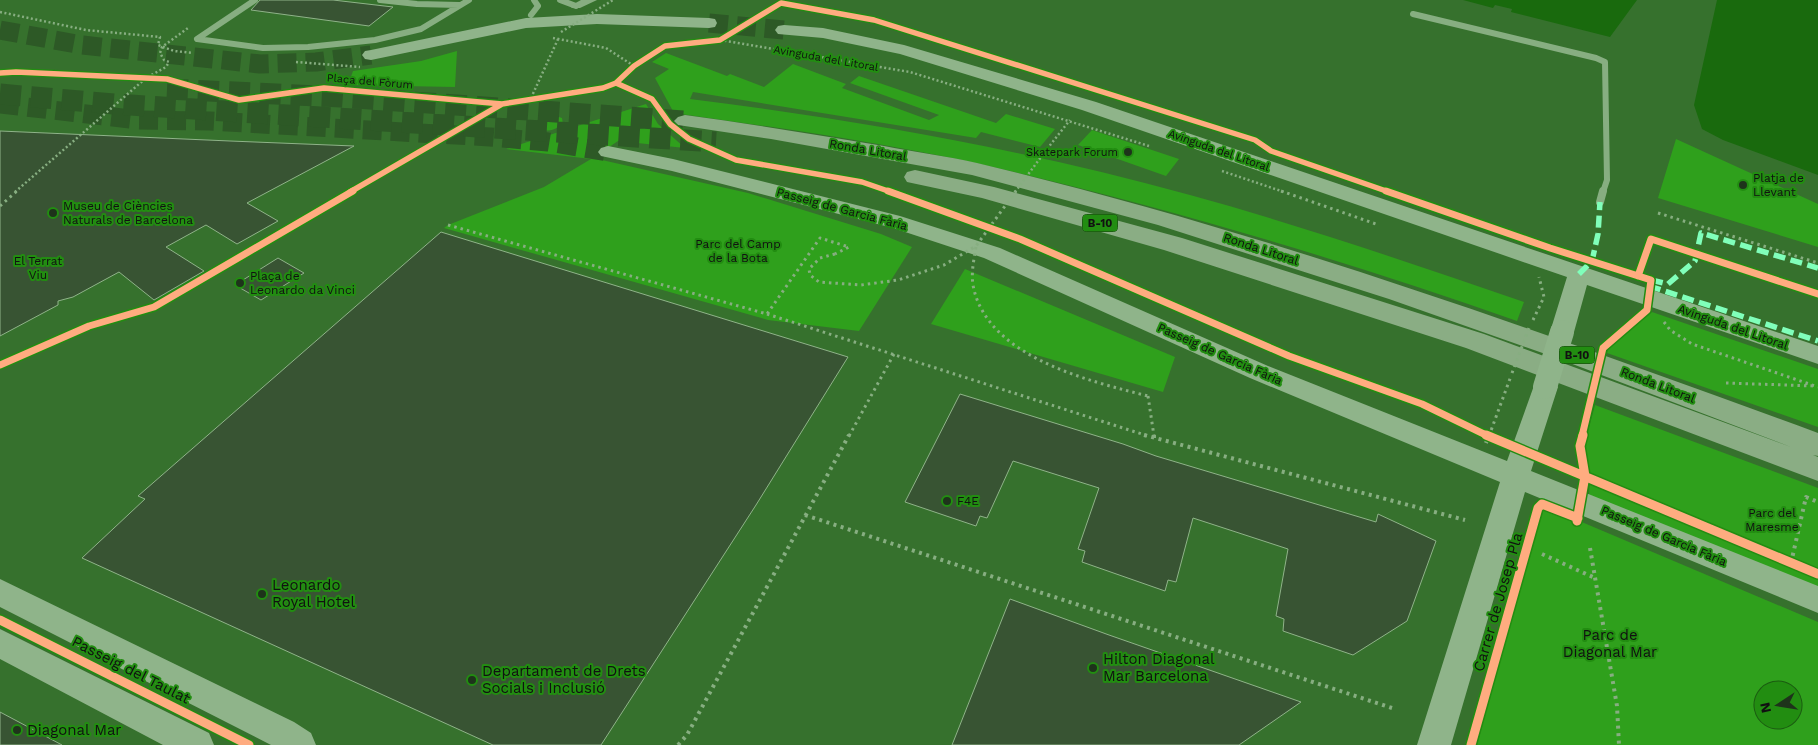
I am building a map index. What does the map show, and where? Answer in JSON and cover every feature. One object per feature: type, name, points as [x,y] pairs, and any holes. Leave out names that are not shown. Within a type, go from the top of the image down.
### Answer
[{"type":"highway","name":"Ronda Litoral","points":[[685,121],[780,135],[974,169],[1166,220],[1398,293],[1564,350],[1818,445]]},
{"type":"highway","name":"Ronda Litoral","points":[[716,142],[881,170],[986,192],[1173,244],[1475,341],[1818,470]]},
{"type":"highway","points":[[1771,428],[1818,440]]},
{"type":"main road","points":[[369,61],[530,13],[556,8],[584,3],[597,19]]},
{"type":"main road","points":[[530,13],[597,19],[709,23]]},
{"type":"main road","name":"Avinguda del Litoral","points":[[784,30],[823,34],[904,50],[1099,109],[1580,274],[1647,304],[1818,355]]},
{"type":"main road","name":"Passeig de Garcia Fària","points":[[608,152],[673,165],[900,223],[992,253],[1259,372],[1582,502],[1818,600]]},
{"type":"main road","name":"Carrer de Josep Pla","points":[[1434,745],[1497,535],[1580,274]]},
{"type":"main road","name":"Passeig del Taulat","points":[[0,592],[282,733],[299,745]]},
{"type":"main road","points":[[0,643],[197,745]]},
{"type":"lane","points":[[255,0],[197,39],[263,48],[308,47],[375,40],[421,29],[469,0]]},
{"type":"lane","points":[[380,0],[417,4],[459,5]]},
{"type":"lane","points":[[560,0],[584,3]]},
{"type":"lane","points":[[1413,14],[1596,58],[1605,62],[1607,180],[1600,202]]},
{"type":"path","points":[[531,98],[561,32],[613,0]]},
{"type":"path","points":[[0,12],[86,30],[160,37],[158,45],[162,47],[174,51],[194,53]]},
{"type":"path","points":[[0,365],[89,326],[154,307],[502,104],[603,88],[616,83],[634,66],[665,46],[720,40],[757,17]]},
{"type":"path","points":[[0,206],[146,78],[166,67],[169,62],[164,60],[160,53],[162,47],[190,26]]},
{"type":"path","points":[[551,38],[606,48],[634,66]]},
{"type":"path","points":[[1084,125],[1099,109]]},
{"type":"path","points":[[767,314],[820,238],[849,247],[812,262],[809,269],[814,279],[819,282],[843,284],[898,280],[920,274],[944,265],[976,246],[1070,120]]},
{"type":"path","points":[[1658,213],[1818,263]]},
{"type":"path","points":[[448,225],[767,314],[1154,438],[1465,520]]},
{"type":"path","points":[[976,246],[973,273],[974,291],[989,321],[1000,333],[1032,355],[1062,370],[1095,382],[1148,396],[1154,438]]},
{"type":"path","points":[[1485,446],[1529,328],[1544,297],[1540,278],[1530,274]]},
{"type":"path","points":[[1647,304],[1664,315],[1666,325],[1680,338],[1692,344],[1818,387]]},
{"type":"path","points":[[678,745],[687,735],[805,514],[894,354]]},
{"type":"path","points":[[1726,383],[1818,387]]},
{"type":"path","points":[[1791,563],[1806,497],[1818,502]]},
{"type":"path","points":[[805,514],[1392,708]]},
{"type":"path","points":[[1590,548],[1617,706],[1618,745]]},
{"type":"path","points":[[1542,554],[1596,578]]},
{"type":"green space","points":[[457,51],[455,87],[348,85],[353,71],[421,61]]},
{"type":"green space","points":[[666,53],[727,76],[730,74],[764,87],[793,64],[846,84],[842,88],[929,120],[939,115],[850,83],[859,76],[996,123],[1006,114],[1055,129],[1040,147],[981,132],[976,138],[693,92],[690,99],[753,107],[942,138],[1004,150],[1129,179],[1316,232],[1524,302],[1517,321],[1388,277],[1257,237],[1059,183],[993,167],[873,143],[674,113],[655,78],[669,69],[652,62]]},
{"type":"green space","name":"Parc del Camp de la Bota","points":[[646,104],[658,124],[685,148],[618,141],[593,158],[748,193],[881,234],[912,247],[859,331],[768,320],[444,228],[544,187],[591,159],[506,149]]},
{"type":"green space","points":[[553,115],[562,118],[563,124],[550,130],[536,129],[535,123],[542,117]]},
{"type":"green space","name":"Skatepark Forum","points":[[1092,130],[1179,159],[1166,176],[1078,145]]},
{"type":"green space","points":[[1676,139],[1818,204],[1818,247],[1658,198]]},
{"type":"green space","points":[[965,269],[1175,357],[1163,392],[931,324]]},
{"type":"green space","points":[[1652,312],[1818,369],[1818,427],[1607,353],[1608,349]]},
{"type":"green space","name":"Parc del Maresme","points":[[1595,405],[1818,488],[1818,589],[1589,496],[1590,477],[1583,449]]},
{"type":"green space","name":"Parc de Diagonal Mar","points":[[1544,506],[1818,622],[1818,745],[1477,745],[1541,508]]},
{"type":"shaded area","points":[[1463,0],[1637,0],[1610,37],[1511,12],[1512,9],[1495,5],[1493,8]]},
{"type":"shaded area","points":[[1717,0],[1818,0],[1818,175],[1723,140],[1702,129],[1694,105]]},
{"type":"building","points":[[260,0],[333,0],[393,7],[369,26],[251,10]]},
{"type":"building","points":[[0,131],[354,146],[247,203],[278,221],[237,244],[206,225],[166,247],[204,271],[154,300],[119,272],[73,297],[58,301],[58,305],[0,336]]},
{"type":"building","points":[[441,232],[848,357],[756,505],[601,745],[493,745],[82,558],[145,499],[138,496]]},
{"type":"building","points":[[278,258],[304,273],[261,300],[235,285]]},
{"type":"building","points":[[960,394],[1156,456],[1376,522],[1378,514],[1436,541],[1407,621],[1353,655],[1283,631],[1284,619],[1276,616],[1288,549],[1193,518],[1176,582],[1168,580],[1165,591],[1082,562],[1085,551],[1078,549],[1099,488],[1013,461],[987,518],[980,516],[976,526],[905,502]]},
{"type":"building","name":"Hilton Diagonal Mar Barcelona","points":[[1010,599],[1301,702],[1239,745],[952,745]]},
{"type":"building","name":"Diagonal Mar","points":[[0,712],[32,729],[62,745],[0,745]]},
{"type":"tunnel","points":[[709,23],[784,30]]},
{"type":"tunnel","points":[[0,30],[82,45],[260,64],[316,62],[371,55]]},
{"type":"tunnel","points":[[167,89],[341,97],[685,121]]},
{"type":"tunnel","points":[[0,94],[114,104],[716,142]]},
{"type":"tunnel","points":[[0,104],[139,120],[210,121],[490,137],[548,142],[608,152]]},
{"type":"marked path","points":[[1579,274],[1592,261],[1598,234],[1600,202]]},
{"type":"marked path","points":[[1651,280],[1668,284],[1695,261],[1701,233],[1818,268]]},
{"type":"marked path","points":[[1649,286],[1818,341]]},
{"type":"cycle path","points":[[0,365],[89,326],[154,307],[502,104],[603,88],[616,83],[634,66],[665,46],[720,40],[781,3],[874,20],[1255,140],[1271,151],[1301,162],[1550,248],[1651,280],[1647,310],[1603,348],[1580,446],[1585,476],[1577,521]]},
{"type":"cycle path","name":"Plaça del Fòrum","points":[[0,73],[16,72],[167,79],[239,100],[324,88],[502,104]]},
{"type":"cycle path","points":[[616,83],[652,99],[670,124],[689,139],[736,160],[862,182],[1020,239],[1289,356],[1422,404],[1488,436],[1818,574]]},
{"type":"cycle path","points":[[1638,276],[1651,239],[1818,294]]},
{"type":"cycle path","points":[[1471,745],[1538,508],[1542,504],[1578,518]]},
{"type":"cycle path","points":[[0,620],[249,745]]},
{"type":"place","name":"Skatepark Forum","points":[[1128,152]]},
{"type":"place","name":"Platja de Llevant","points":[[1743,185]]},
{"type":"place","name":"Museu de Ciències Naturals de Barcelona","points":[[53,213]]},
{"type":"place","name":"Plaça de Leonardo da Vinci","points":[[240,283]]},
{"type":"place","name":"F4E","points":[[947,501]]},
{"type":"place","name":"Leonardo Royal Hotel","points":[[262,594]]},
{"type":"place","name":"Hilton Diagonal Mar Barcelona","points":[[1093,668]]},
{"type":"place","name":"Departament de Drets Socials i Inclusió","points":[[472,680]]},
{"type":"place","name":"Diagonal Mar","points":[[17,730]]},
{"type":"park label","name":"El Terrat Viu","points":[[38,268]]}]
